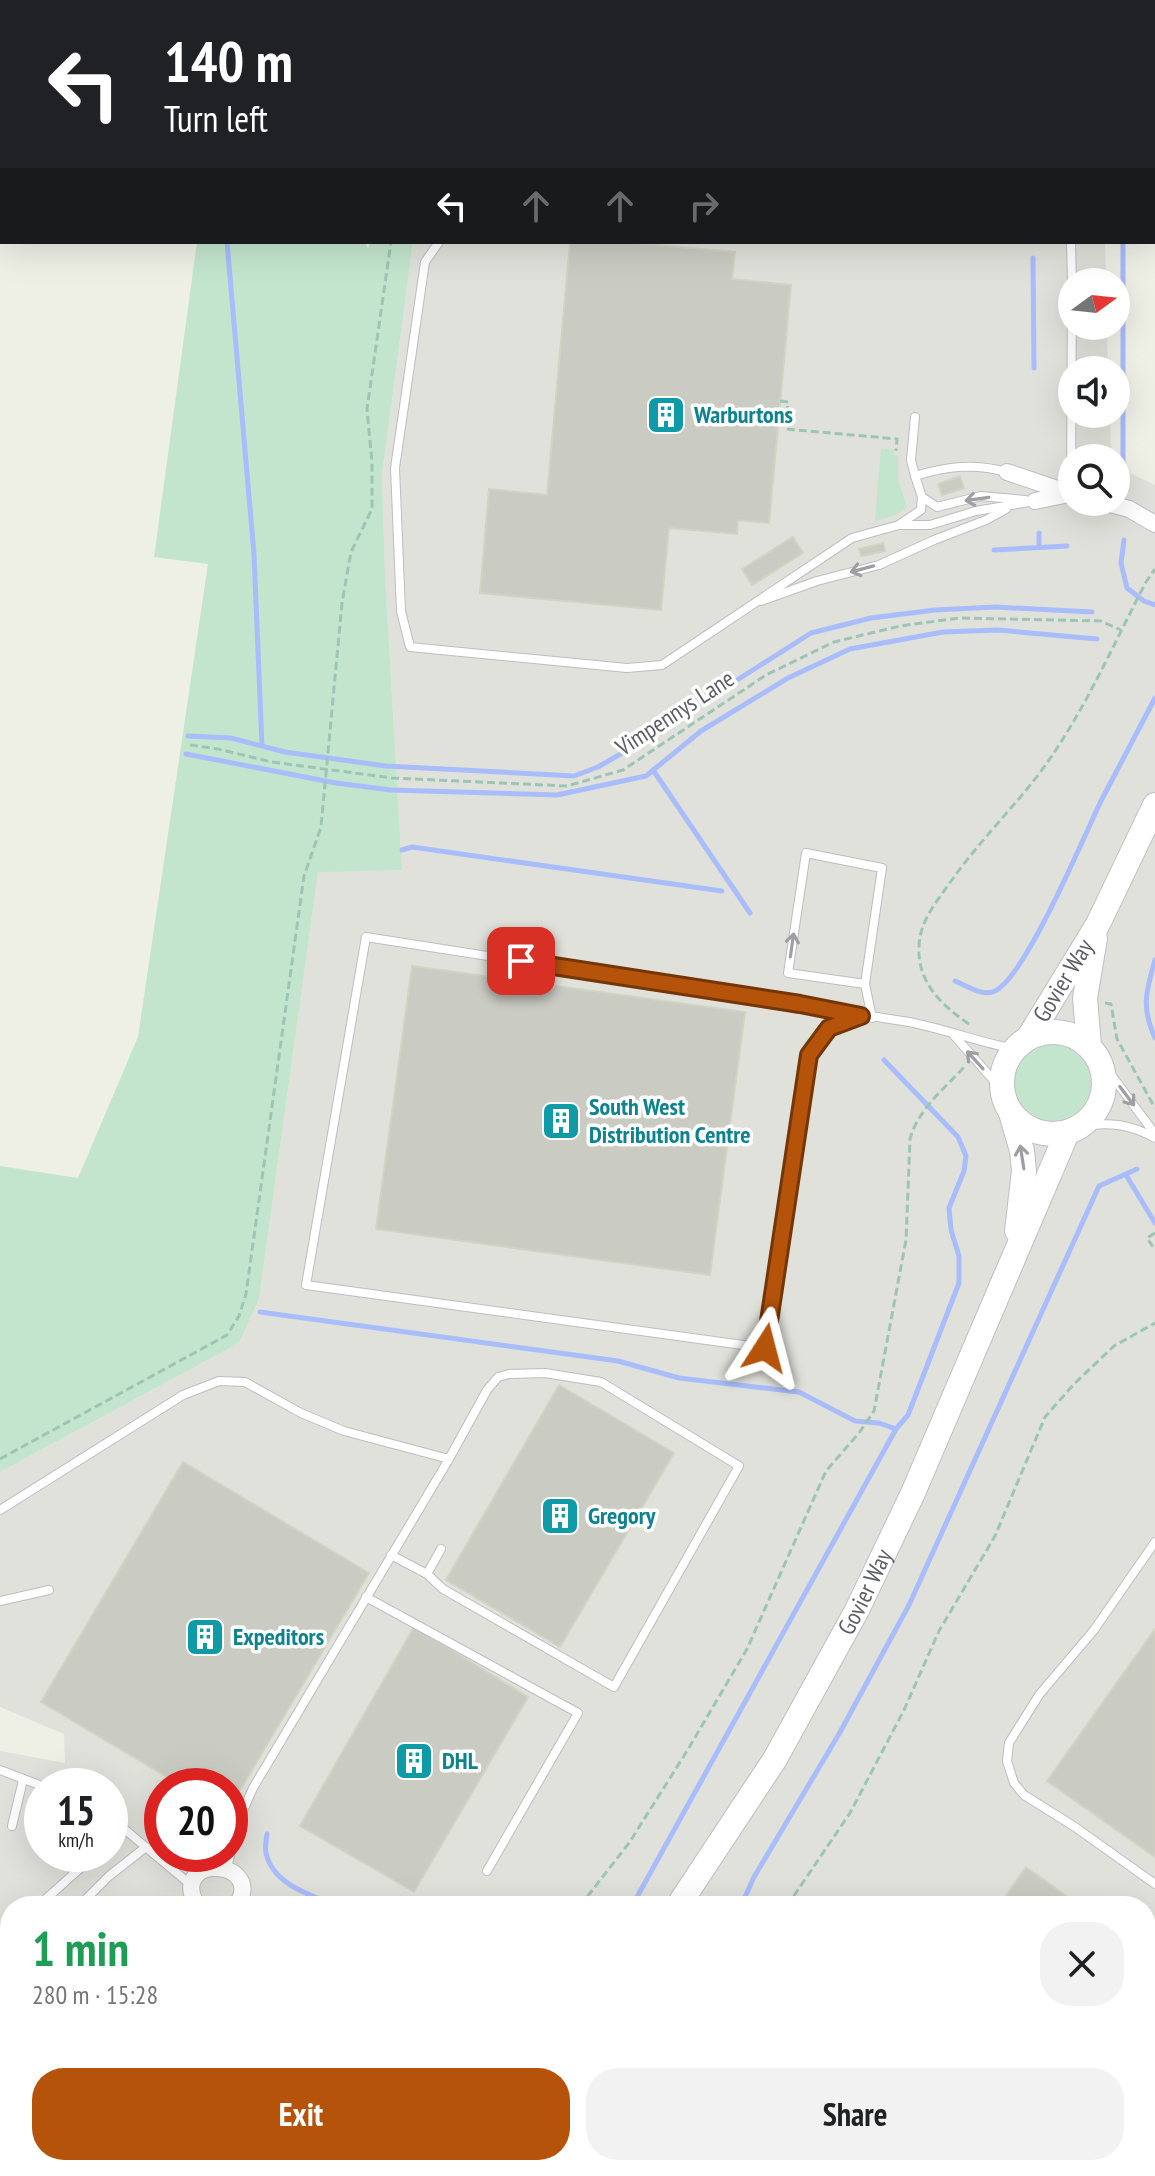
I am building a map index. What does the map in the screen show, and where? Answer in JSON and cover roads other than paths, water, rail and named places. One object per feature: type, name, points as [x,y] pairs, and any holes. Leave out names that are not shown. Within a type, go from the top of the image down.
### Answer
[{"type":"street","points":[[1007,472],[1058,490]]},
{"type":"street","points":[[1035,501],[1058,497]]},
{"type":"street","points":[[1130,510],[1155,524]]},
{"type":"street","name":"Govier Way","points":[[1022,1043],[1098,924],[1155,805]]},
{"type":"street","name":"Govier Way","points":[[1094,1052],[1085,998],[1098,924]]},
{"type":"street","points":[[1045,1032],[1061,1032],[1076,1036],[1094,1052],[1104,1072],[1105,1087],[1093,1116],[1074,1130],[1051,1134],[1022,1124],[1007,1102],[1002,1076],[1006,1061],[1022,1043],[1045,1032]]},
{"type":"street","name":"Govier Way","points":[[1007,1102],[1022,1151],[1024,1171],[1014,1258]]},
{"type":"street","name":"Govier Way","points":[[685,1896],[775,1759],[857,1610],[913,1493],[1014,1258],[1074,1130]]},
{"type":"street","points":[[193,1896],[192,1885],[203,1872]]},
{"type":"street","points":[[231,1872],[241,1886],[239,1896]]},
{"type":"lane","points":[[438,244],[425,262],[395,468],[401,611],[410,647],[627,668],[662,665],[852,538],[899,525],[930,525],[976,511],[1035,501]]},
{"type":"lane","points":[[1071,244],[1072,268]]},
{"type":"lane","points":[[1071,444],[1072,340]]},
{"type":"lane","points":[[899,525],[921,510],[922,497],[911,460],[915,417]]},
{"type":"lane","points":[[915,476],[967,464],[1007,472]]},
{"type":"lane","points":[[922,497],[937,507],[981,496],[1035,501]]},
{"type":"lane","points":[[747,606],[817,581],[879,565],[986,520],[1010,506]]},
{"type":"lane","points":[[865,984],[788,973],[806,853],[882,868],[865,984],[872,1018]]},
{"type":"lane","points":[[861,1016],[829,1028],[809,1055],[765,1348],[306,1285],[366,937],[800,1004],[948,1030],[979,1042],[1022,1043]]},
{"type":"lane","points":[[948,1030],[1007,1102]]},
{"type":"lane","points":[[1094,1052],[1155,1136]]},
{"type":"lane","points":[[1074,1130],[1106,1122],[1134,1127],[1155,1136]]},
{"type":"lane","points":[[248,1799],[487,1390],[498,1377],[545,1373],[601,1382],[739,1466],[614,1687],[443,1589],[427,1574],[391,1555]]},
{"type":"lane","points":[[0,1510],[183,1395],[219,1381],[245,1382],[301,1413],[344,1431],[449,1459]]},
{"type":"lane","points":[[1155,1542],[1094,1630],[1039,1695],[1009,1743],[1007,1761],[1014,1783],[1024,1795],[1155,1884]]},
{"type":"lane","points":[[427,1574],[441,1549]]},
{"type":"lane","points":[[0,1601],[49,1590]]},
{"type":"lane","points":[[366,1597],[578,1713],[487,1871]]},
{"type":"lane","points":[[3,1773],[23,1780],[12,1826]]},
{"type":"lane","points":[[128,1832],[144,1845]]},
{"type":"lane","points":[[89,1896],[144,1849]]},
{"type":"lane","points":[[49,1896],[76,1872]]},
{"type":"lane","points":[[176,1872],[192,1885]]},
{"type":"waterway","points":[[227,244],[254,554],[262,746]]},
{"type":"waterway","points":[[1123,244],[1123,444]]},
{"type":"waterway","points":[[1033,258],[1034,368]]},
{"type":"waterway","points":[[1039,533],[1039,546]]},
{"type":"waterway","points":[[1124,540],[1121,563],[1127,588],[1155,605]]},
{"type":"waterway","points":[[994,550],[1067,546]]},
{"type":"waterway","points":[[188,736],[231,738],[285,752],[386,766],[574,776],[624,752],[811,633],[871,618],[935,610],[995,607],[1092,612]]},
{"type":"waterway","points":[[186,754],[336,783],[391,790],[557,795],[646,776],[701,731],[788,678],[850,649],[943,632],[998,630],[1097,639]]},
{"type":"waterway","points":[[955,981],[985,993],[995,991],[1008,980],[1053,904],[1101,801],[1155,698]]},
{"type":"waterway","points":[[653,770],[750,913]]},
{"type":"waterway","points":[[402,850],[412,847],[722,891]]},
{"type":"waterway","points":[[1155,960],[1146,999],[1155,1038]]},
{"type":"waterway","points":[[638,1896],[896,1429],[908,1415],[959,1283],[959,1256],[951,1230],[949,1208],[964,1171],[966,1156],[958,1137],[884,1060]]},
{"type":"waterway","points":[[745,1896],[909,1605],[1099,1186],[1137,1169]]},
{"type":"waterway","points":[[1126,1175],[1155,1223]]},
{"type":"waterway","points":[[260,1312],[618,1361],[679,1378],[799,1392],[855,1421],[879,1423],[896,1429]]},
{"type":"waterway","points":[[267,1834],[266,1853],[276,1873],[312,1896]]},
{"type":"place","name":"Warburtons","points":[[666,415]]},
{"type":"place","name":"South West Distribution Centre","points":[[561,1121]]},
{"type":"place","name":"Gregory","points":[[560,1516]]},
{"type":"place","name":"Expeditors","points":[[205,1637]]},
{"type":"place","name":"DHL","points":[[414,1761]]}]
